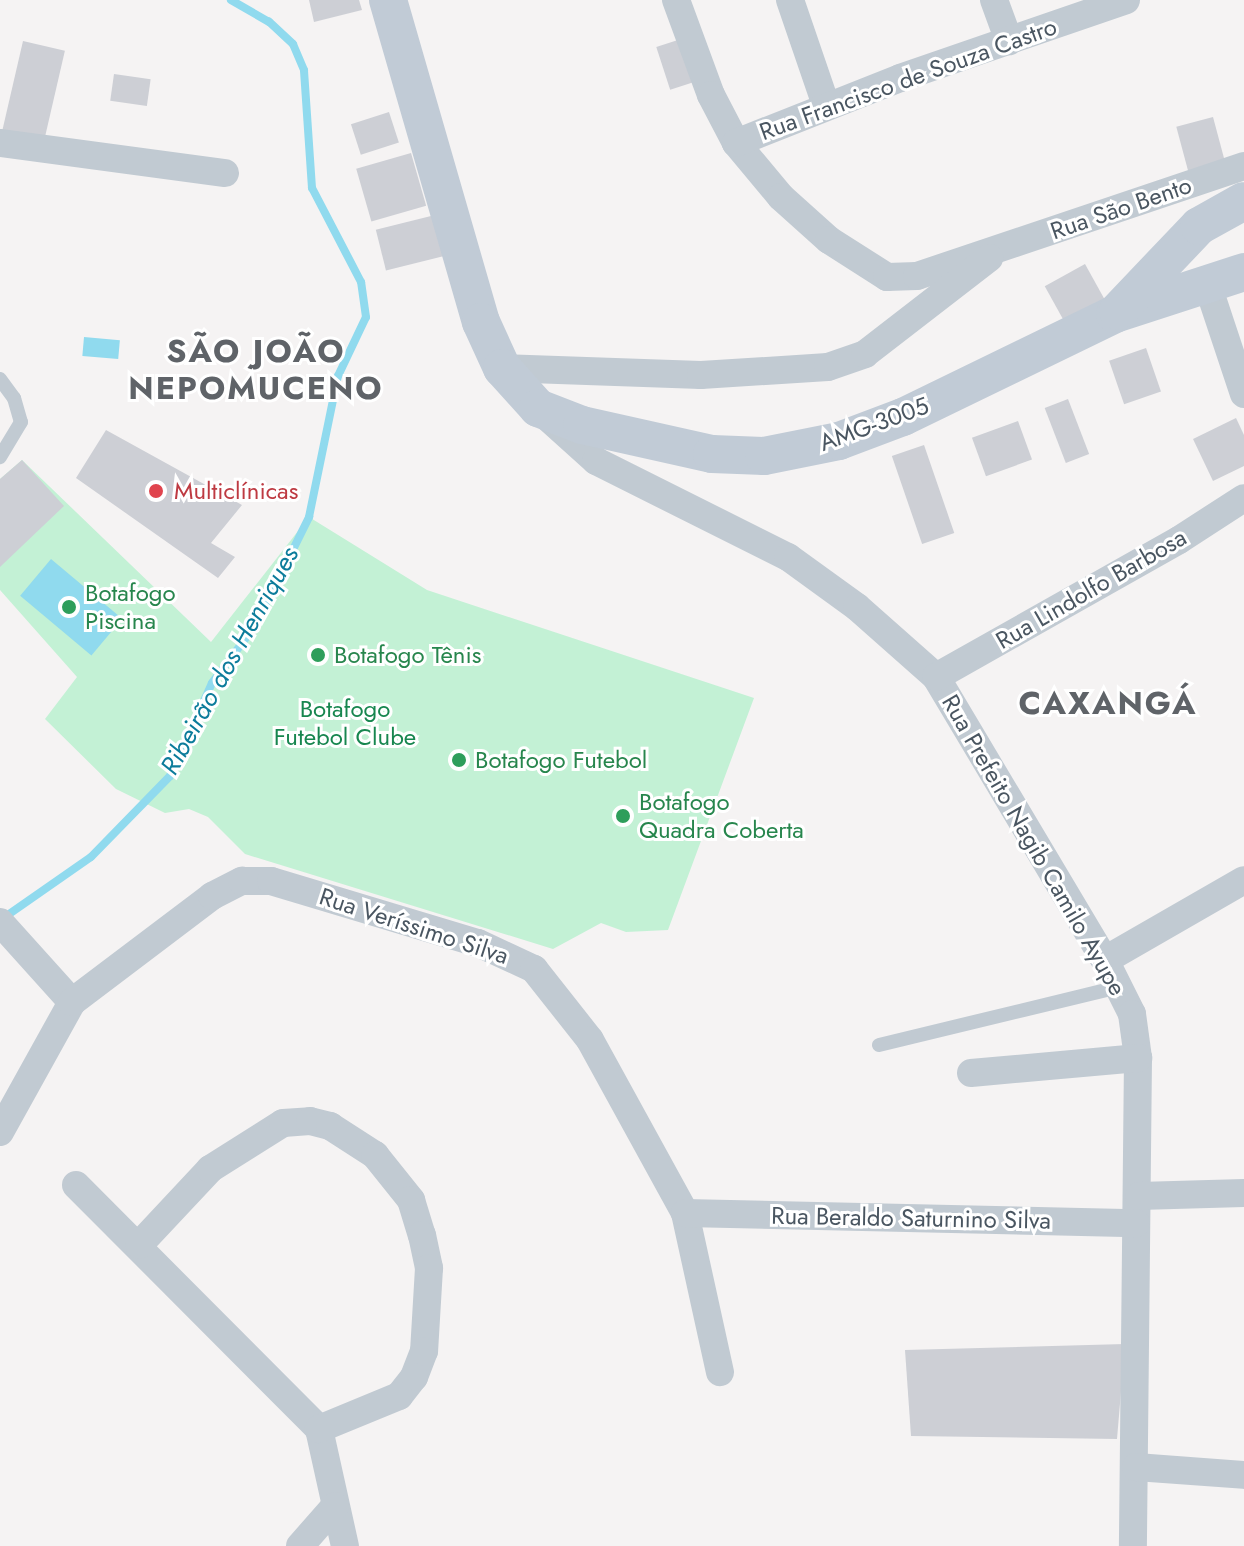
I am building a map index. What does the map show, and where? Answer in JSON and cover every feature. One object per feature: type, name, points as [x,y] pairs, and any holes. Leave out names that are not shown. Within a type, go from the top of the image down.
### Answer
[{"type":"main road","points":[[388,0],[481,322],[502,368],[538,408]]},
{"type":"main road","points":[[1115,314],[1164,257],[1212,217],[1244,201]]},
{"type":"main road","name":"AMG-3005","points":[[538,408],[646,443],[712,454],[764,456],[839,441],[903,417],[1115,314],[1206,280],[1244,272]]},
{"type":"street","name":"Rua São Bento","points":[[676,0],[711,95],[736,143],[781,197],[829,240],[887,277],[917,276],[1244,166]]},
{"type":"street","points":[[790,0],[826,105]]},
{"type":"street","points":[[994,0],[1009,41]]},
{"type":"street","name":"Rua Francisco de Souza Castro","points":[[736,143],[826,105],[1126,0]]},
{"type":"street","points":[[0,143],[225,173]]},
{"type":"street","points":[[502,368],[701,375],[828,367],[865,354],[999,250]]},
{"type":"street","points":[[1206,280],[1244,394]]},
{"type":"street","name":"Rua Prefeito Nagib Camilo Ayupe","points":[[538,408],[596,461],[788,557],[857,607],[936,677],[1105,960],[1132,1014],[1138,1058],[1133,1546]]},
{"type":"street","name":"Rua Lindolfo Barbosa","points":[[936,677],[1244,498]]},
{"type":"street","points":[[1105,960],[1244,880]]},
{"type":"street","name":"Rua Veríssimo Silva","points":[[2,1130],[72,1002],[212,896],[242,881],[271,881],[478,943],[534,969],[553,987],[590,1040],[685,1213],[720,1372]]},
{"type":"street","points":[[7,929],[72,1002]]},
{"type":"street","points":[[971,1073],[1138,1058]]},
{"type":"street","points":[[139,1245],[210,1169],[283,1123],[310,1121],[330,1126],[375,1155],[411,1200],[422,1235],[429,1268],[424,1351],[414,1377],[399,1396],[319,1429]]},
{"type":"street","points":[[76,1185],[319,1429],[345,1546]]},
{"type":"street","name":"Rua Beraldo Saturnino Silva","points":[[685,1213],[1138,1209],[1244,1193]]},
{"type":"street","points":[[1136,1467],[1244,1475]]},
{"type":"street","points":[[300,1546],[335,1506]]},
{"type":"lane","points":[[0,379],[14,398],[21,422],[0,457]]},
{"type":"lane","points":[[879,1045],[1118,987]]},
{"type":"green space","name":"Botafogo Futebol Clube","points":[[22,460],[211,642],[309,517],[427,590],[754,698],[668,930],[626,932],[601,923],[553,949],[245,854],[208,817],[189,809],[165,813],[116,789],[45,719],[77,677],[0,590],[0,479]]},
{"type":"water","points":[[84,337],[120,340],[118,359],[82,356]]},
{"type":"water","name":"Botafogo Piscina","points":[[51,559],[122,619],[91,656],[20,596]]},
{"type":"building","points":[[309,0],[359,0],[362,10],[314,22]]},
{"type":"building","points":[[681,39],[695,82],[670,90],[656,47]]},
{"type":"building","points":[[23,41],[65,51],[43,144],[1,135]]},
{"type":"building","points":[[114,74],[151,79],[147,106],[110,101]]},
{"type":"building","points":[[389,112],[399,142],[361,155],[351,124]]},
{"type":"building","points":[[1213,117],[1227,168],[1190,178],[1176,127]]},
{"type":"building","points":[[411,153],[426,206],[371,222],[356,169]]},
{"type":"building","points":[[435,215],[445,256],[386,271],[376,230]]},
{"type":"building","points":[[1085,264],[1109,308],[1069,330],[1045,286]]},
{"type":"building","points":[[1146,348],[1161,391],[1124,404],[1109,361]]},
{"type":"building","points":[[1068,399],[1089,454],[1066,463],[1045,408]]},
{"type":"building","points":[[1236,418],[1244,435],[1244,466],[1213,481],[1193,439]]},
{"type":"building","points":[[1018,421],[1032,460],[986,476],[972,438]]},
{"type":"building","name":"Multiclínicas","points":[[106,430],[242,505],[211,543],[235,557],[218,578],[76,478]]},
{"type":"building","points":[[924,445],[954,533],[922,544],[892,456]]},
{"type":"building","points":[[22,460],[64,506],[0,567],[0,479]]},
{"type":"building","points":[[1125,1344],[1117,1439],[911,1436],[905,1350]]},
{"type":"waterway","name":"Ribeirão dos Henriques","points":[[2,919],[91,857],[170,776],[212,683],[255,626],[309,517],[338,376],[366,317],[361,282],[312,188],[304,70],[293,44],[269,22],[231,0]]},
{"type":"place","name":"Multiclínicas","points":[[156,491]]},
{"type":"place","name":"Botafogo Piscina","points":[[69,607]]},
{"type":"place","name":"Botafogo Tênis","points":[[318,655]]},
{"type":"place","name":"Botafogo Futebol","points":[[459,760]]},
{"type":"place","name":"Botafogo Quadra Coberta","points":[[623,816]]},
{"type":"district","name":"SÃO JOÃO NEPOMUCENO","points":[[256,370]]},
{"type":"district","name":"CAXANGÁ","points":[[1108,703]]}]
